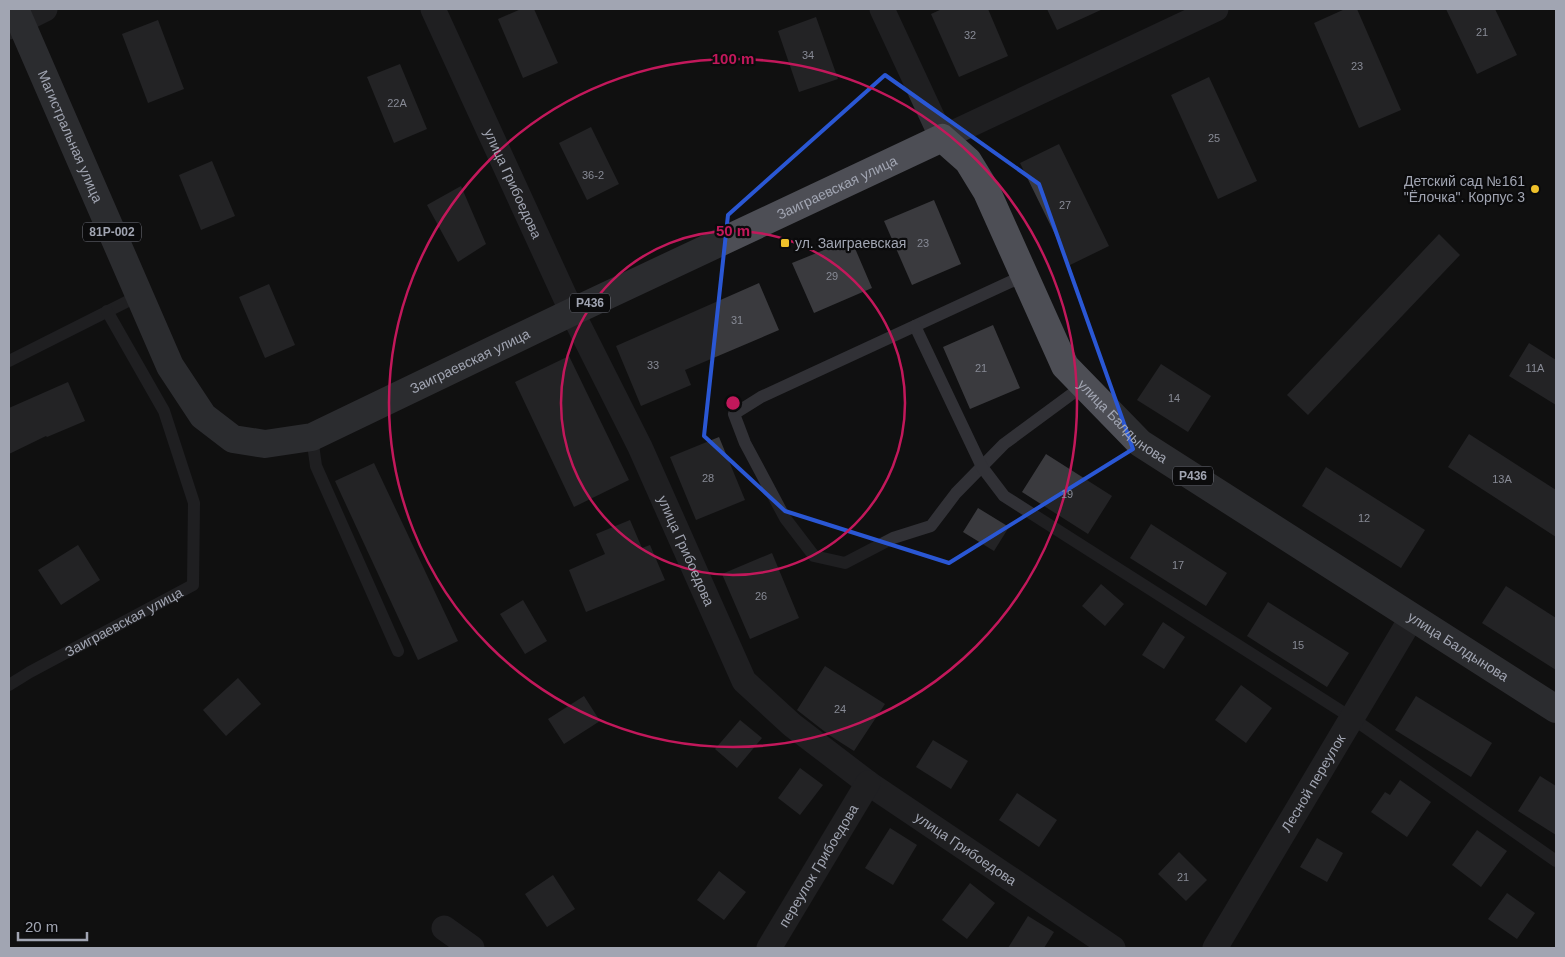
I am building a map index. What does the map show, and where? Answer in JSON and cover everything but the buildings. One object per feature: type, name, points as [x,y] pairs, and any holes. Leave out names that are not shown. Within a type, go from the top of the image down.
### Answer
[{"type":"main road","name":"Магистральная улица","points":[[15,18],[170,366],[203,416],[233,438]]},
{"type":"main road","name":"Заиграевская улица","points":[[233,438],[266,444],[312,437],[942,138]]},
{"type":"main road","name":"улица Балдынова","points":[[942,138],[968,161],[987,192],[1065,366],[1140,443],[1556,708]]},
{"type":"street","points":[[15,18],[45,9]]},
{"type":"street","name":"улица Грибоедова","points":[[433,9],[572,312],[640,447],[744,681],[792,725],[868,783],[1113,948]]},
{"type":"street","points":[[882,9],[942,138]]},
{"type":"street","name":"Заиграевская улица","points":[[942,138],[1216,9]]},
{"type":"street","name":"Лесной переулок","points":[[1215,948],[1412,617]]},
{"type":"street","name":"переулок Грибоедова","points":[[769,948],[868,783]]},
{"type":"street","points":[[444,928],[472,948]]},
{"type":"lane","points":[[1025,277],[1010,282],[761,397],[734,414],[745,443],[785,518],[814,556],[845,563],[893,538],[931,526],[956,493],[1004,444],[1084,385]]},
{"type":"lane","points":[[9,360],[140,295]]},
{"type":"lane","name":"Заиграевская улица","points":[[9,685],[193,585],[194,503],[164,410],[107,311]]},
{"type":"lane","points":[[915,326],[982,467],[1004,496],[1352,718],[1556,861]]},
{"type":"lane","points":[[312,437],[316,466],[398,651]]},
{"type":"highlighted area","points":[[885,75],[1039,184],[1133,449],[949,563],[785,511],[704,436],[728,215]]},
{"type":"place","name":"Детский сад №161 \"Ёлочка\". Корпус 3","points":[[1535,189]]},
{"type":"place","name":"ул. Заиграевская","points":[[785,243]]}]
